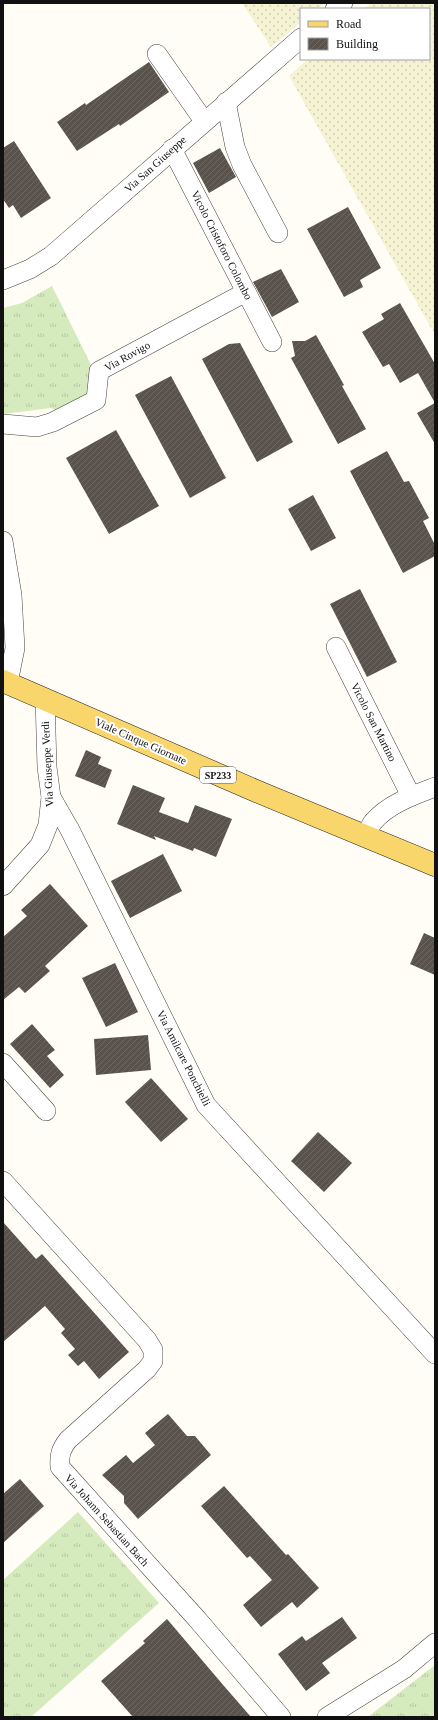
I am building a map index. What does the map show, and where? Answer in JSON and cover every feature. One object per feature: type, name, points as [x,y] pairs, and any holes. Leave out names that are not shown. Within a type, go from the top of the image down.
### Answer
[{"type":"main road","name":"Viale Cinque Giornate","points":[[6,682],[256,792],[435,865]]},
{"type":"street","name":"Via San Giuseppe","points":[[3,280],[30,269],[51,256],[300,39]]},
{"type":"street","points":[[157,54],[204,121]]},
{"type":"street","points":[[226,102],[235,147],[242,164],[278,233]]},
{"type":"street","name":"Vicolo Cristoforo Colombo","points":[[172,149],[272,342]]},
{"type":"street","name":"Via Rovigo","points":[[3,424],[37,427],[53,422],[96,400],[99,371],[246,292]]},
{"type":"street","points":[[3,541],[12,595],[15,648],[6,682]]},
{"type":"street","name":"Vicolo San Martino","points":[[336,647],[411,796]]},
{"type":"street","name":"Via Giuseppe Verdi","points":[[3,886],[40,845],[48,825],[51,797],[47,767],[45,698]]},
{"type":"street","points":[[366,836],[373,822],[386,811],[411,796],[435,787]]},
{"type":"street","name":"Via Amilcare Ponchielli","points":[[51,797],[70,830],[206,1105],[435,1354]]},
{"type":"street","points":[[3,1063],[46,1111]]},
{"type":"street","name":"Via Johann Sebastian Bach","points":[[3,1181],[147,1340],[153,1350],[153,1361],[147,1369],[68,1440],[61,1449],[59,1458],[60,1467],[196,1618],[281,1717]]},
{"type":"street","points":[[327,1717],[404,1669],[435,1643]]},
{"type":"shaded area","points":[[242,3],[325,3],[318,8],[300,8],[300,23],[271,47]]},
{"type":"shaded area","points":[[371,3],[435,3],[435,335],[289,76],[307,60],[430,60],[430,8],[365,8]]},
{"type":"green space","points":[[52,286],[94,371],[92,396],[61,413],[51,408],[3,414],[3,308],[22,303]]},
{"type":"green space","points":[[78,1512],[159,1603],[31,1717],[3,1717],[3,1580]]},
{"type":"green space","points":[[435,1665],[435,1717],[369,1716]]},
{"type":"building","points":[[149,62],[169,92],[120,126],[119,124],[77,151],[57,122],[85,103],[86,105]]},
{"type":"building","points":[[14,141],[51,198],[21,218],[13,205],[9,208],[3,199],[3,148]]},
{"type":"building","points":[[220,148],[236,177],[209,193],[193,163]]},
{"type":"building","points":[[348,207],[381,268],[360,280],[363,287],[344,297],[307,229]]},
{"type":"building","points":[[281,269],[299,302],[272,317],[253,282]]},
{"type":"building","points":[[400,303],[435,364],[435,403],[418,373],[400,383],[389,364],[383,367],[362,332],[384,319],[381,314]]},
{"type":"building","points":[[316,335],[344,385],[342,386],[366,429],[338,444],[291,358],[295,356],[292,341],[305,341]]},
{"type":"building","points":[[240,343],[293,442],[257,462],[202,359],[229,344]]},
{"type":"building","points":[[171,376],[226,478],[190,498],[135,395]]},
{"type":"building","points":[[435,403],[435,444],[417,413]]},
{"type":"building","points":[[116,430],[159,506],[109,534],[66,458]]},
{"type":"building","points":[[387,451],[404,482],[409,481],[429,518],[423,521],[435,545],[435,556],[403,573],[350,471]]},
{"type":"building","points":[[313,495],[336,538],[311,551],[288,509]]},
{"type":"building","points":[[360,589],[397,662],[367,677],[330,604]]},
{"type":"building","points":[[86,750],[101,757],[98,764],[112,770],[105,788],[75,776]]},
{"type":"building","points":[[133,785],[165,798],[159,812],[188,823],[195,805],[232,819],[216,857],[194,848],[193,851],[154,836],[156,840],[117,824]]},
{"type":"building","points":[[163,854],[182,891],[130,918],[111,881]]},
{"type":"building","points":[[50,884],[88,926],[45,966],[50,971],[25,993],[19,987],[3,1000],[3,937],[27,916],[21,910]]},
{"type":"building","points":[[424,933],[435,938],[435,975],[410,964]]},
{"type":"building","points":[[115,963],[138,1012],[106,1027],[82,978]]},
{"type":"building","points":[[32,1024],[55,1050],[47,1056],[64,1075],[50,1088],[10,1044]]},
{"type":"building","points":[[148,1035],[151,1070],[96,1075],[94,1039]]},
{"type":"building","points":[[151,1078],[188,1119],[161,1142],[125,1102]]},
{"type":"building","points":[[318,1132],[352,1163],[324,1192],[291,1161]]},
{"type":"building","points":[[3,1222],[36,1259],[42,1254],[129,1352],[99,1379],[84,1361],[78,1366],[68,1355],[75,1349],[61,1333],[65,1329],[45,1306],[3,1342]]},
{"type":"building","points":[[168,1414],[187,1436],[195,1436],[211,1455],[138,1519],[124,1503],[124,1496],[102,1475],[126,1455],[133,1463],[155,1445],[145,1433]]},
{"type":"building","points":[[20,1479],[44,1506],[3,1543],[3,1494]]},
{"type":"building","points":[[224,1486],[286,1555],[288,1554],[319,1588],[297,1608],[292,1602],[261,1627],[243,1605],[272,1580],[250,1556],[247,1558],[201,1506]]},
{"type":"building","points":[[342,1617],[357,1638],[322,1663],[330,1673],[306,1691],[278,1654],[302,1636],[306,1641]]},
{"type":"building","points":[[167,1619],[251,1717],[133,1717],[101,1681],[145,1643],[143,1641]]}]
